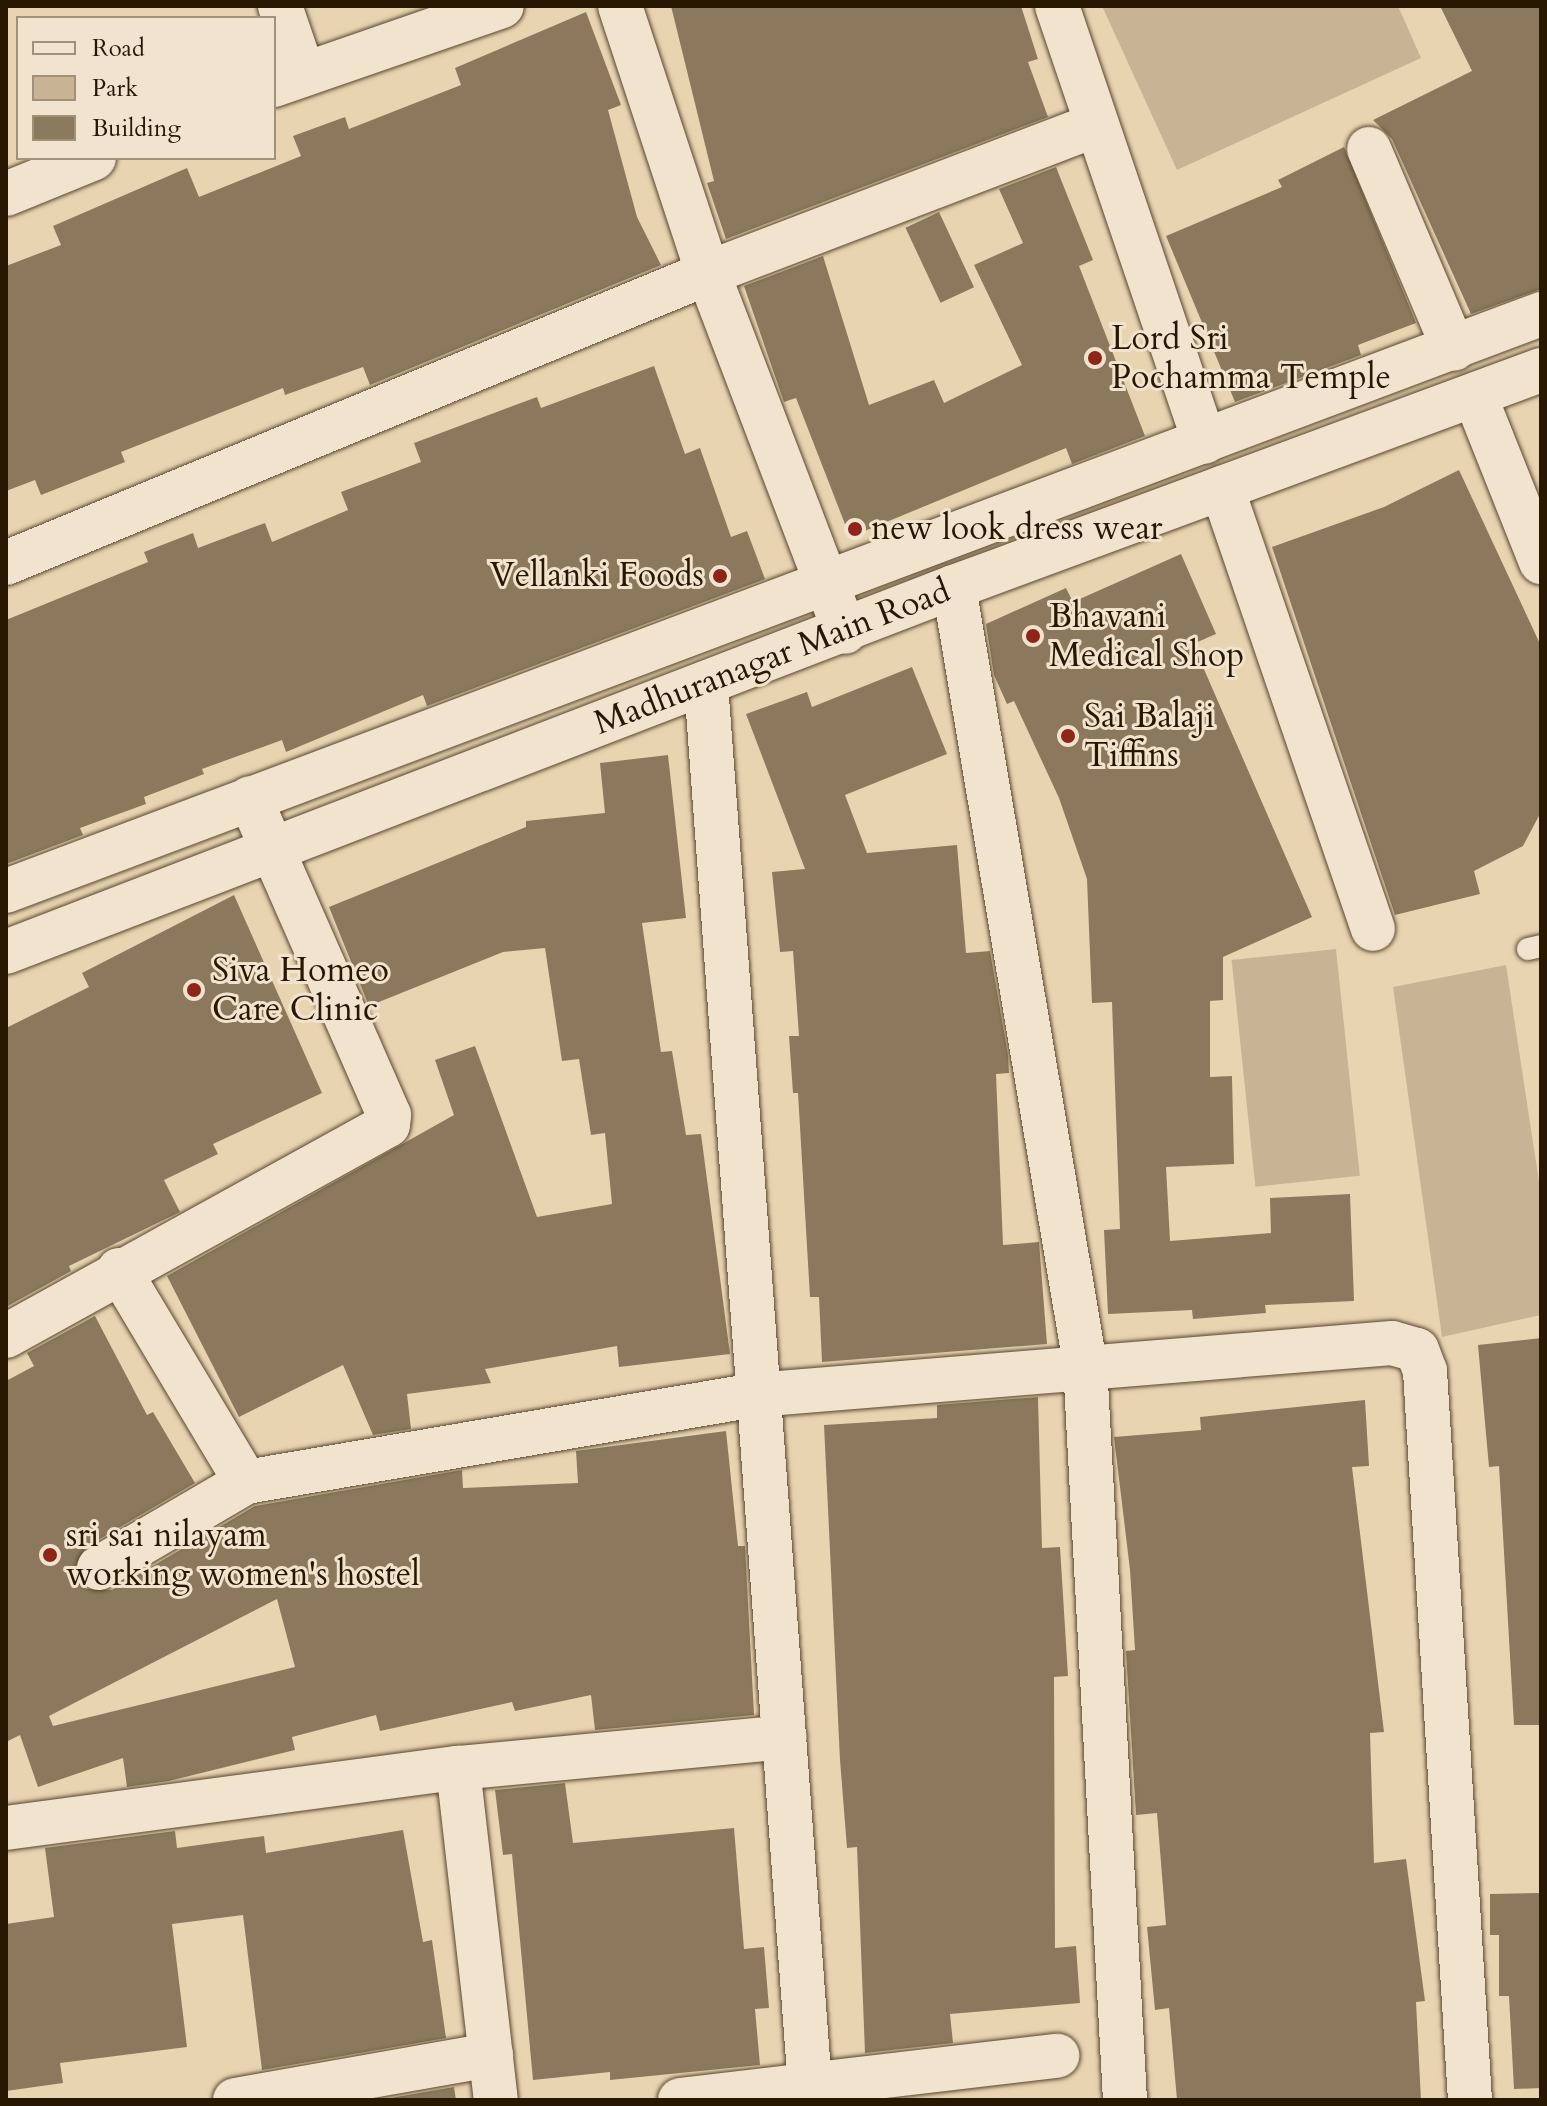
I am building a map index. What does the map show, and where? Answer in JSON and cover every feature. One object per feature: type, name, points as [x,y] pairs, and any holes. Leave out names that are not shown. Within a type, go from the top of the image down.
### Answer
[{"type":"street","points":[[280,6],[289,79],[502,6]]},
{"type":"street","points":[[620,6],[708,273],[845,632]]},
{"type":"street","points":[[1057,6],[1205,442]]},
{"type":"street","points":[[6,563],[708,273],[1096,125]]},
{"type":"street","points":[[1369,149],[1454,349]]},
{"type":"street","points":[[6,194],[89,160]]},
{"type":"street","name":"Madhuranagar Main Road","points":[[6,891],[1541,314]]},
{"type":"street","name":"Madhuranagar Main Road","points":[[6,952],[269,848],[845,632],[954,587],[1541,370]]},
{"type":"street","points":[[1475,396],[1541,562]]},
{"type":"street","points":[[1222,488],[1373,929]]},
{"type":"street","points":[[954,587],[1085,1364],[1125,2100]]},
{"type":"street","points":[[706,684],[755,1395],[785,1737],[810,2094]]},
{"type":"street","points":[[6,1336],[119,1270],[388,1125],[389,1115],[269,848],[250,798]]},
{"type":"street","points":[[119,1270],[246,1482]]},
{"type":"street","points":[[99,1568],[246,1482],[755,1395],[1085,1364],[1392,1343],[1417,1350],[1425,1371],[1470,2100]]},
{"type":"street","points":[[10,1818],[458,1768],[785,1737]]},
{"type":"street","points":[[458,1768],[496,2100]]},
{"type":"street","points":[[235,2100],[491,2055]]},
{"type":"street","points":[[680,2100],[810,2094],[1057,2056]]},
{"type":"green space","points":[[1102,6],[1398,6],[1421,58],[1177,170]]},
{"type":"green space","points":[[1336,949],[1360,1176],[1255,1187],[1232,960]]},
{"type":"green space","points":[[1506,965],[1541,1195],[1541,1315],[1442,1337],[1393,987]]},
{"type":"building","points":[[671,6],[1021,6],[1038,59],[1028,62],[1048,117],[726,239],[707,183],[714,181]]},
{"type":"building","points":[[1440,6],[1541,6],[1541,289],[1471,314],[1392,139],[1373,120],[1472,71]]},
{"type":"building","points":[[586,12],[621,105],[608,110],[637,217],[661,265],[370,385],[363,367],[285,395],[283,388],[121,452],[125,462],[41,495],[35,480],[6,491],[6,266],[61,245],[53,226],[187,168],[199,197],[301,156],[293,136],[345,117],[349,129],[461,85],[455,68]]},
{"type":"building","points":[[1344,147],[1416,323],[1358,345],[1361,355],[1235,402],[1166,236],[1282,187],[1278,180]]},
{"type":"building","points":[[1056,167],[1093,260],[1079,266],[1145,436],[1072,464],[1066,448],[850,537],[796,398],[784,402],[744,286],[823,256],[869,405],[934,380],[944,403],[1022,365],[974,265],[1023,243],[999,189]]},
{"type":"building","points":[[939,212],[974,287],[941,303],[905,228]]},
{"type":"building","points":[[654,366],[685,454],[700,448],[731,537],[747,531],[765,579],[427,706],[423,695],[286,752],[282,740],[202,769],[204,774],[144,797],[146,804],[80,828],[83,835],[6,864],[6,620],[148,562],[144,552],[193,533],[198,548],[265,523],[272,542],[348,510],[341,492],[421,462],[414,443],[537,397],[541,408]]},
{"type":"building","points":[[1459,470],[1541,646],[1541,812],[1523,846],[1474,871],[1480,894],[1395,915],[1272,547],[1384,507]]},
{"type":"building","points":[[1181,554],[1216,634],[1193,644],[1312,917],[1223,957],[1223,1000],[1210,1001],[1210,1077],[1232,1076],[1234,1164],[1166,1167],[1170,1241],[1271,1233],[1270,1198],[1350,1194],[1354,1301],[1265,1305],[1266,1313],[1193,1319],[1192,1310],[1108,1314],[1104,1230],[1120,1229],[1112,1002],[1092,1003],[1087,879],[1059,798],[1014,701],[1007,704],[994,675],[986,624],[1066,588],[1073,602]]},
{"type":"building","points":[[912,667],[947,754],[845,795],[867,853],[957,845],[966,953],[990,951],[1008,1055],[1009,1073],[996,1074],[1003,1245],[1039,1242],[1047,1344],[822,1362],[819,1297],[810,1297],[798,1093],[793,1093],[789,1036],[799,1036],[793,951],[780,952],[772,872],[805,869],[746,714],[807,692],[812,707]]},
{"type":"building","points":[[668,755],[686,918],[642,923],[661,1052],[672,1051],[686,1135],[701,1134],[730,1354],[619,1367],[617,1346],[485,1369],[491,1383],[407,1394],[411,1429],[373,1435],[343,1365],[239,1417],[167,1276],[454,1115],[435,1060],[475,1046],[537,1217],[612,1204],[605,1133],[591,1135],[579,1059],[562,1061],[545,948],[503,952],[369,1006],[329,907],[526,827],[526,821],[605,813],[600,763]]},
{"type":"building","points":[[234,895],[322,1093],[213,1144],[218,1154],[164,1180],[180,1212],[69,1266],[71,1271],[6,1307],[6,1028],[89,987],[82,973]]},
{"type":"building","points":[[95,1316],[147,1415],[153,1412],[195,1483],[86,1547],[74,1569],[86,1589],[112,1590],[255,1506],[462,1470],[463,1488],[578,1483],[576,1451],[726,1431],[738,1546],[745,1546],[754,1715],[595,1730],[591,1695],[515,1711],[512,1702],[380,1731],[376,1715],[292,1737],[295,1750],[169,1781],[127,1787],[123,1758],[38,1787],[20,1735],[6,1742],[6,1381],[34,1366],[27,1353]],"holes":[[[277,1599],[295,1667],[53,1726],[49,1716]]]},
{"type":"building","points":[[1541,1338],[1541,1725],[1514,1725],[1499,1466],[1489,1467],[1478,1345]]},
{"type":"building","points":[[1038,1397],[1042,1548],[1060,1547],[1068,1676],[1054,1677],[1055,1948],[1076,1946],[1080,2003],[950,2014],[953,2043],[865,2053],[857,1847],[847,1848],[840,1760],[824,1425],[937,1418],[937,1405]]},
{"type":"building","points":[[1365,1400],[1369,1466],[1352,1467],[1384,1732],[1370,1733],[1374,1863],[1406,1859],[1425,2001],[1416,2002],[1421,2100],[1177,2100],[1169,2008],[1155,2010],[1147,1927],[1166,1925],[1157,1813],[1136,1815],[1126,1651],[1135,1650],[1130,1570],[1114,1437],[1201,1430],[1200,1417]]},
{"type":"building","points":[[565,1783],[573,1843],[734,1828],[744,1949],[764,1947],[769,2008],[755,2009],[760,2065],[610,2080],[610,2072],[533,2080],[512,1854],[503,1855],[495,1790]]},
{"type":"building","points":[[403,1830],[423,1942],[432,1940],[446,2038],[262,2070],[243,1915],[172,1924],[187,2047],[60,2063],[63,2083],[6,2091],[6,1924],[54,1917],[45,1848],[175,1831],[177,1848],[264,1836],[266,1853]]},
{"type":"building","points":[[1541,1893],[1541,2088],[1514,2089],[1509,1996],[1499,1996],[1499,1935],[1490,1935],[1490,1894]]},
{"type":"building","points":[[454,2087],[456,2100],[379,2100]]},
{"type":"place","name":"Lord Sri Pochamma Temple","points":[[1095,358]]},
{"type":"place","name":"new look dress wear","points":[[855,529]]},
{"type":"place","name":"Vellanki Foods","points":[[720,576]]},
{"type":"place","name":"Bhavani Medical Shop","points":[[1033,636]]},
{"type":"place","name":"Sai Balaji Tiffins","points":[[1068,736]]},
{"type":"place","name":"Siva Homeo Care Clinic","points":[[194,990]]},
{"type":"place","name":"sri sai nilayam working women's hostel","points":[[50,1555]]}]
